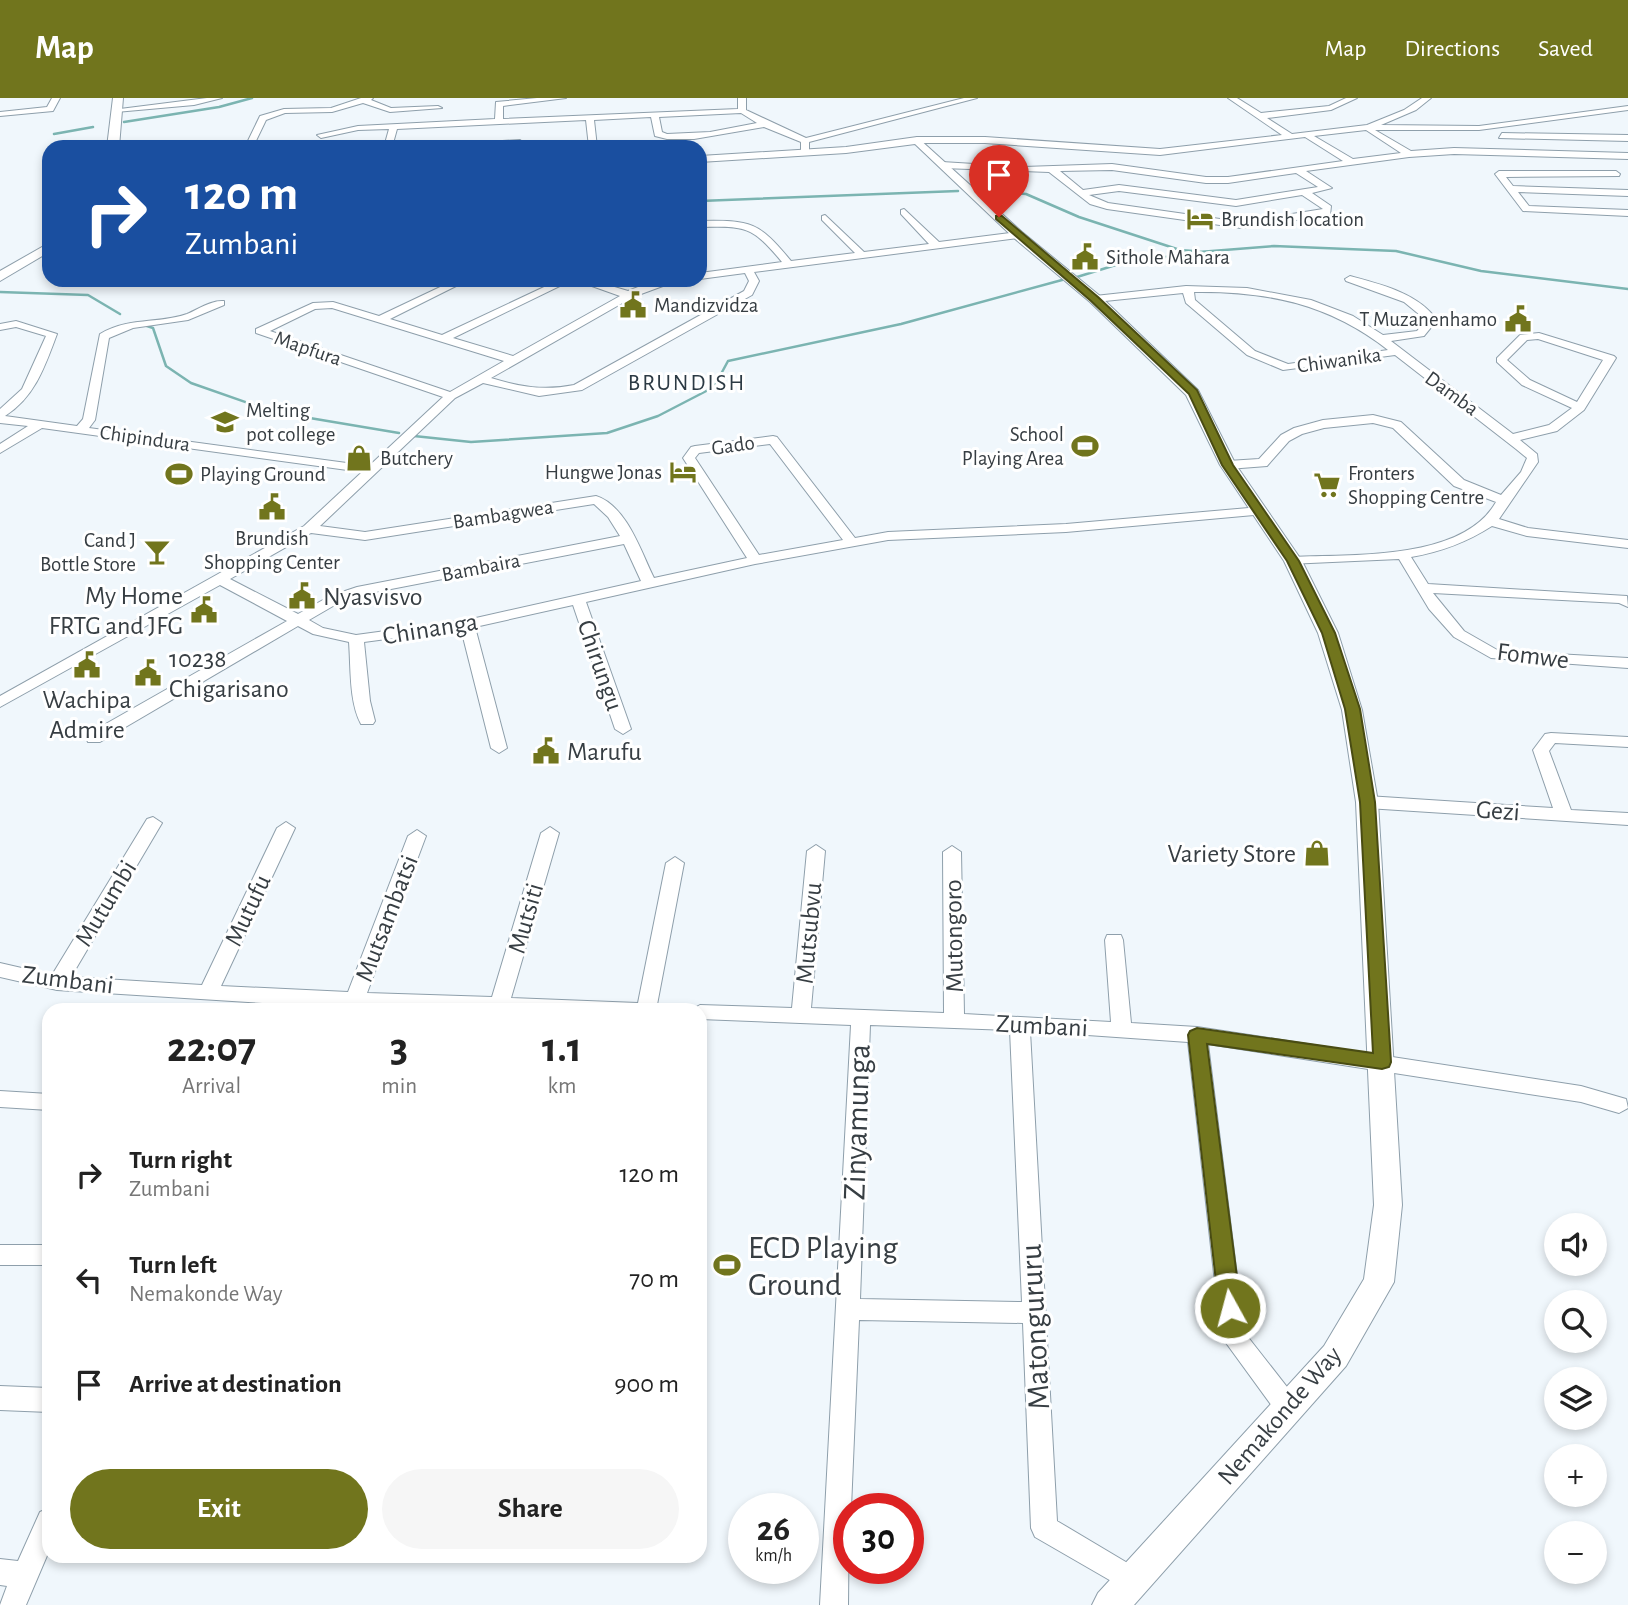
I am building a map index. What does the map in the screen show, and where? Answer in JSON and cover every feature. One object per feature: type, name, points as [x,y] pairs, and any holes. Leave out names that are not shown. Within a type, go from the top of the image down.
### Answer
[{"type":"street","points":[[0,114],[50,109],[56,98]]},
{"type":"street","points":[[114,140],[117,104],[218,98]]},
{"type":"street","points":[[499,121],[499,104],[562,98]]},
{"type":"street","points":[[742,98],[742,111]]},
{"type":"street","points":[[321,135],[358,128],[742,111],[805,147],[973,98]]},
{"type":"street","points":[[1232,98],[1293,138]]},
{"type":"street","points":[[1259,116],[1331,108],[1353,98]]},
{"type":"street","points":[[1370,127],[1419,106],[1426,98]]},
{"type":"street","points":[[252,140],[263,118],[284,111],[331,110],[366,99],[390,110],[439,108]]},
{"type":"street","points":[[707,158],[805,147],[985,140],[1160,152],[1370,127],[1439,128],[1536,123],[1628,108]]},
{"type":"street","points":[[319,140],[331,110]]},
{"type":"street","points":[[655,115],[657,134],[666,136],[715,133],[765,124]]},
{"type":"street","points":[[590,118],[592,140]]},
{"type":"street","points":[[390,140],[394,126]]},
{"type":"street","points":[[1370,127],[1370,130],[1409,154]]},
{"type":"street","points":[[1439,128],[1444,135],[1628,138]]},
{"type":"street","points":[[1308,136],[1351,162]]},
{"type":"street","name":"Nemakonde Way","points":[[917,141],[1018,235],[1094,299],[1194,393],[1228,465],[1293,561],[1328,633],[1352,709],[1367,802],[1388,1205],[1379,1282],[1335,1356],[1110,1605]]},
{"type":"street","points":[[942,165],[1051,169],[1112,167],[1206,180],[1299,170],[1452,147],[1628,156]]},
{"type":"street","points":[[1600,155],[1628,187]]},
{"type":"street","points":[[1051,169],[1093,202],[1241,225],[1327,213],[1328,208],[1305,193]]},
{"type":"street","points":[[1082,193],[1119,188],[1236,202],[1327,188],[1299,170]]},
{"type":"street","points":[[1616,174],[1499,174],[1526,209],[1628,213]]},
{"type":"street","points":[[1510,189],[1628,193]]},
{"type":"street","points":[[904,212],[936,245]]},
{"type":"street","points":[[825,218],[862,255]]},
{"type":"street","points":[[707,224],[750,225],[759,229],[789,265]]},
{"type":"street","points":[[707,275],[1018,235]]},
{"type":"street","points":[[0,276],[42,251]]},
{"type":"street","points":[[480,378],[527,393],[549,395],[578,388],[748,293],[754,281],[748,270]]},
{"type":"street","points":[[1350,279],[1402,298],[1428,312],[1432,320],[1420,334],[1379,339]]},
{"type":"street","points":[[379,320],[449,287]]},
{"type":"street","points":[[442,339],[552,287]]},
{"type":"street","points":[[603,287],[629,295]]},
{"type":"street","points":[[0,702],[309,529],[451,396],[646,287]]},
{"type":"street","name":"Damba","points":[[1094,299],[1188,290],[1254,291],[1294,298],[1338,313],[1379,339],[1512,438],[1533,457],[1532,466],[1503,500],[1491,521]]},
{"type":"street","name":"Chiwanika","points":[[1188,290],[1190,301],[1251,353],[1287,368],[1395,352]]},
{"type":"street","points":[[80,429],[89,420],[104,336],[113,329],[134,323],[185,318],[220,303]]},
{"type":"street","name":"Mapfura","points":[[451,396],[260,331],[313,306],[333,305],[513,360]]},
{"type":"street","points":[[0,327],[16,324],[52,334],[26,394],[15,407],[0,416]]},
{"type":"street","points":[[1512,438],[1553,428],[1580,407],[1610,358],[1539,337],[1524,337],[1501,360],[1508,370],[1535,387],[1580,407]]},
{"type":"street","name":"Chipindura","points":[[0,416],[40,424],[373,470]]},
{"type":"street","points":[[1228,465],[1263,463],[1285,438],[1298,431],[1323,424],[1373,419],[1397,425],[1459,483],[1503,500]]},
{"type":"street","points":[[0,449],[40,424]]},
{"type":"street","name":"Gado","points":[[755,560],[689,458],[695,450],[773,440],[851,542]]},
{"type":"street","name":"Bambagwea","points":[[309,529],[365,536],[596,500],[606,505],[628,539],[650,585]]},
{"type":"street","name":"Chinanga","points":[[221,580],[318,631],[356,639],[467,624],[755,560],[888,536],[1066,528],[1260,511]]},
{"type":"street","points":[[1293,561],[1404,556],[1465,536],[1491,521],[1527,532],[1628,544]]},
{"type":"street","name":"Bambaira","points":[[94,738],[335,598],[357,591],[628,539]]},
{"type":"street","name":"Fomwe","points":[[1404,556],[1434,606],[1459,634],[1496,655],[1628,663]]},
{"type":"street","points":[[1423,589],[1622,599],[1628,603]]},
{"type":"street","name":"Chirungu","points":[[579,600],[623,729]]},
{"type":"street","points":[[467,624],[499,748]]},
{"type":"street","points":[[356,639],[362,701],[367,721]]},
{"type":"street","points":[[1564,814],[1541,750],[1551,738],[1628,742]]},
{"type":"street","name":"Gezi","points":[[1367,802],[1628,819]]},
{"type":"street","name":"Mutumbi","points":[[57,983],[153,823]]},
{"type":"street","name":"Mutufu","points":[[209,991],[286,828]]},
{"type":"street","name":"Mutsiti","points":[[500,1003],[550,833]]},
{"type":"street","name":"Mutsambatsi","points":[[355,1000],[417,836]]},
{"type":"street","name":"Mutsubvu","points":[[801,1016],[816,852]]},
{"type":"street","name":"Mutongoro","points":[[952,852],[954,1021]]},
{"type":"street","points":[[647,1003],[675,863]]},
{"type":"street","points":[[1114,940],[1122,1030]]},
{"type":"street","name":"Zumbani","points":[[0,970],[57,983],[209,991],[276,1003],[355,1000],[464,1003]]},
{"type":"street","name":"Zumbani","points":[[707,1012],[1020,1023],[1197,1035],[1581,1094],[1619,1105]]},
{"type":"street","name":"Zinyamunga","points":[[834,1605],[860,1017]]},
{"type":"street","name":"Matongururu","points":[[1020,1023],[1044,1528],[1132,1580]]},
{"type":"street","points":[[1197,1035],[1233,1336],[1289,1409]]},
{"type":"street","points":[[0,1099],[42,1102]]},
{"type":"street","points":[[0,1255],[42,1255]]},
{"type":"street","points":[[849,1310],[1033,1313]]},
{"type":"street","points":[[0,1398],[42,1400]]},
{"type":"street","points":[[12,1605],[13,1574],[42,1531]]},
{"type":"waterway","points":[[124,122],[219,107],[252,98]]},
{"type":"waterway","points":[[54,134],[93,127]]},
{"type":"waterway","points":[[977,190],[1026,194],[1079,217],[1180,250],[1193,251]]},
{"type":"waterway","points":[[707,201],[958,191]]},
{"type":"waterway","points":[[1077,277],[1119,264],[1199,252],[1274,246],[1396,251],[1481,271],[1628,289]]},
{"type":"waterway","points":[[414,436],[471,442],[607,433],[658,416],[714,387],[728,361],[901,324],[1062,280]]},
{"type":"waterway","points":[[0,292],[88,295],[120,314]]},
{"type":"waterway","points":[[144,325],[153,328],[166,366],[191,383],[274,412],[399,433]]},
{"type":"place","name":"Brundish location","points":[[1200,219]]},
{"type":"place","name":"Sithole Mahara","points":[[1085,257]]},
{"type":"place","name":"Mandizvidza","points":[[633,305]]},
{"type":"place","name":"T Muzanenhamo","points":[[1518,319]]},
{"type":"place","name":"Melting pot college","points":[[225,422]]},
{"type":"place","name":"School Playing Area","points":[[1085,446]]},
{"type":"place","name":"Butchery","points":[[359,458]]},
{"type":"place","name":"Hungwe Jonas","points":[[683,472]]},
{"type":"place","name":"Playing Ground","points":[[179,474]]},
{"type":"place","name":"Fronters Shopping Centre","points":[[1327,485]]},
{"type":"place","name":"Brundish Shopping Center","points":[[272,507]]},
{"type":"place","name":"Cand J Bottle Store","points":[[157,552]]},
{"type":"place","name":"Nyasvisvo","points":[[302,596]]},
{"type":"place","name":"My Home FRTG and JFG","points":[[204,610]]},
{"type":"place","name":"Wachipa Admire","points":[[87,665]]},
{"type":"place","name":"10238 Chigarisano","points":[[148,673]]},
{"type":"place","name":"Marufu","points":[[546,751]]},
{"type":"place","name":"Variety Store","points":[[1317,853]]},
{"type":"place","name":"ECD Playing Ground","points":[[727,1265]]},
{"type":"district","name":"BRUNDISH","points":[[687,382]]},
{"type":"route","points":[[999,217],[1094,299],[1177,374],[1194,393],[1228,465],[1293,561],[1328,633],[1352,709],[1367,802],[1382,1062],[1197,1035],[1230,1308]]}]
